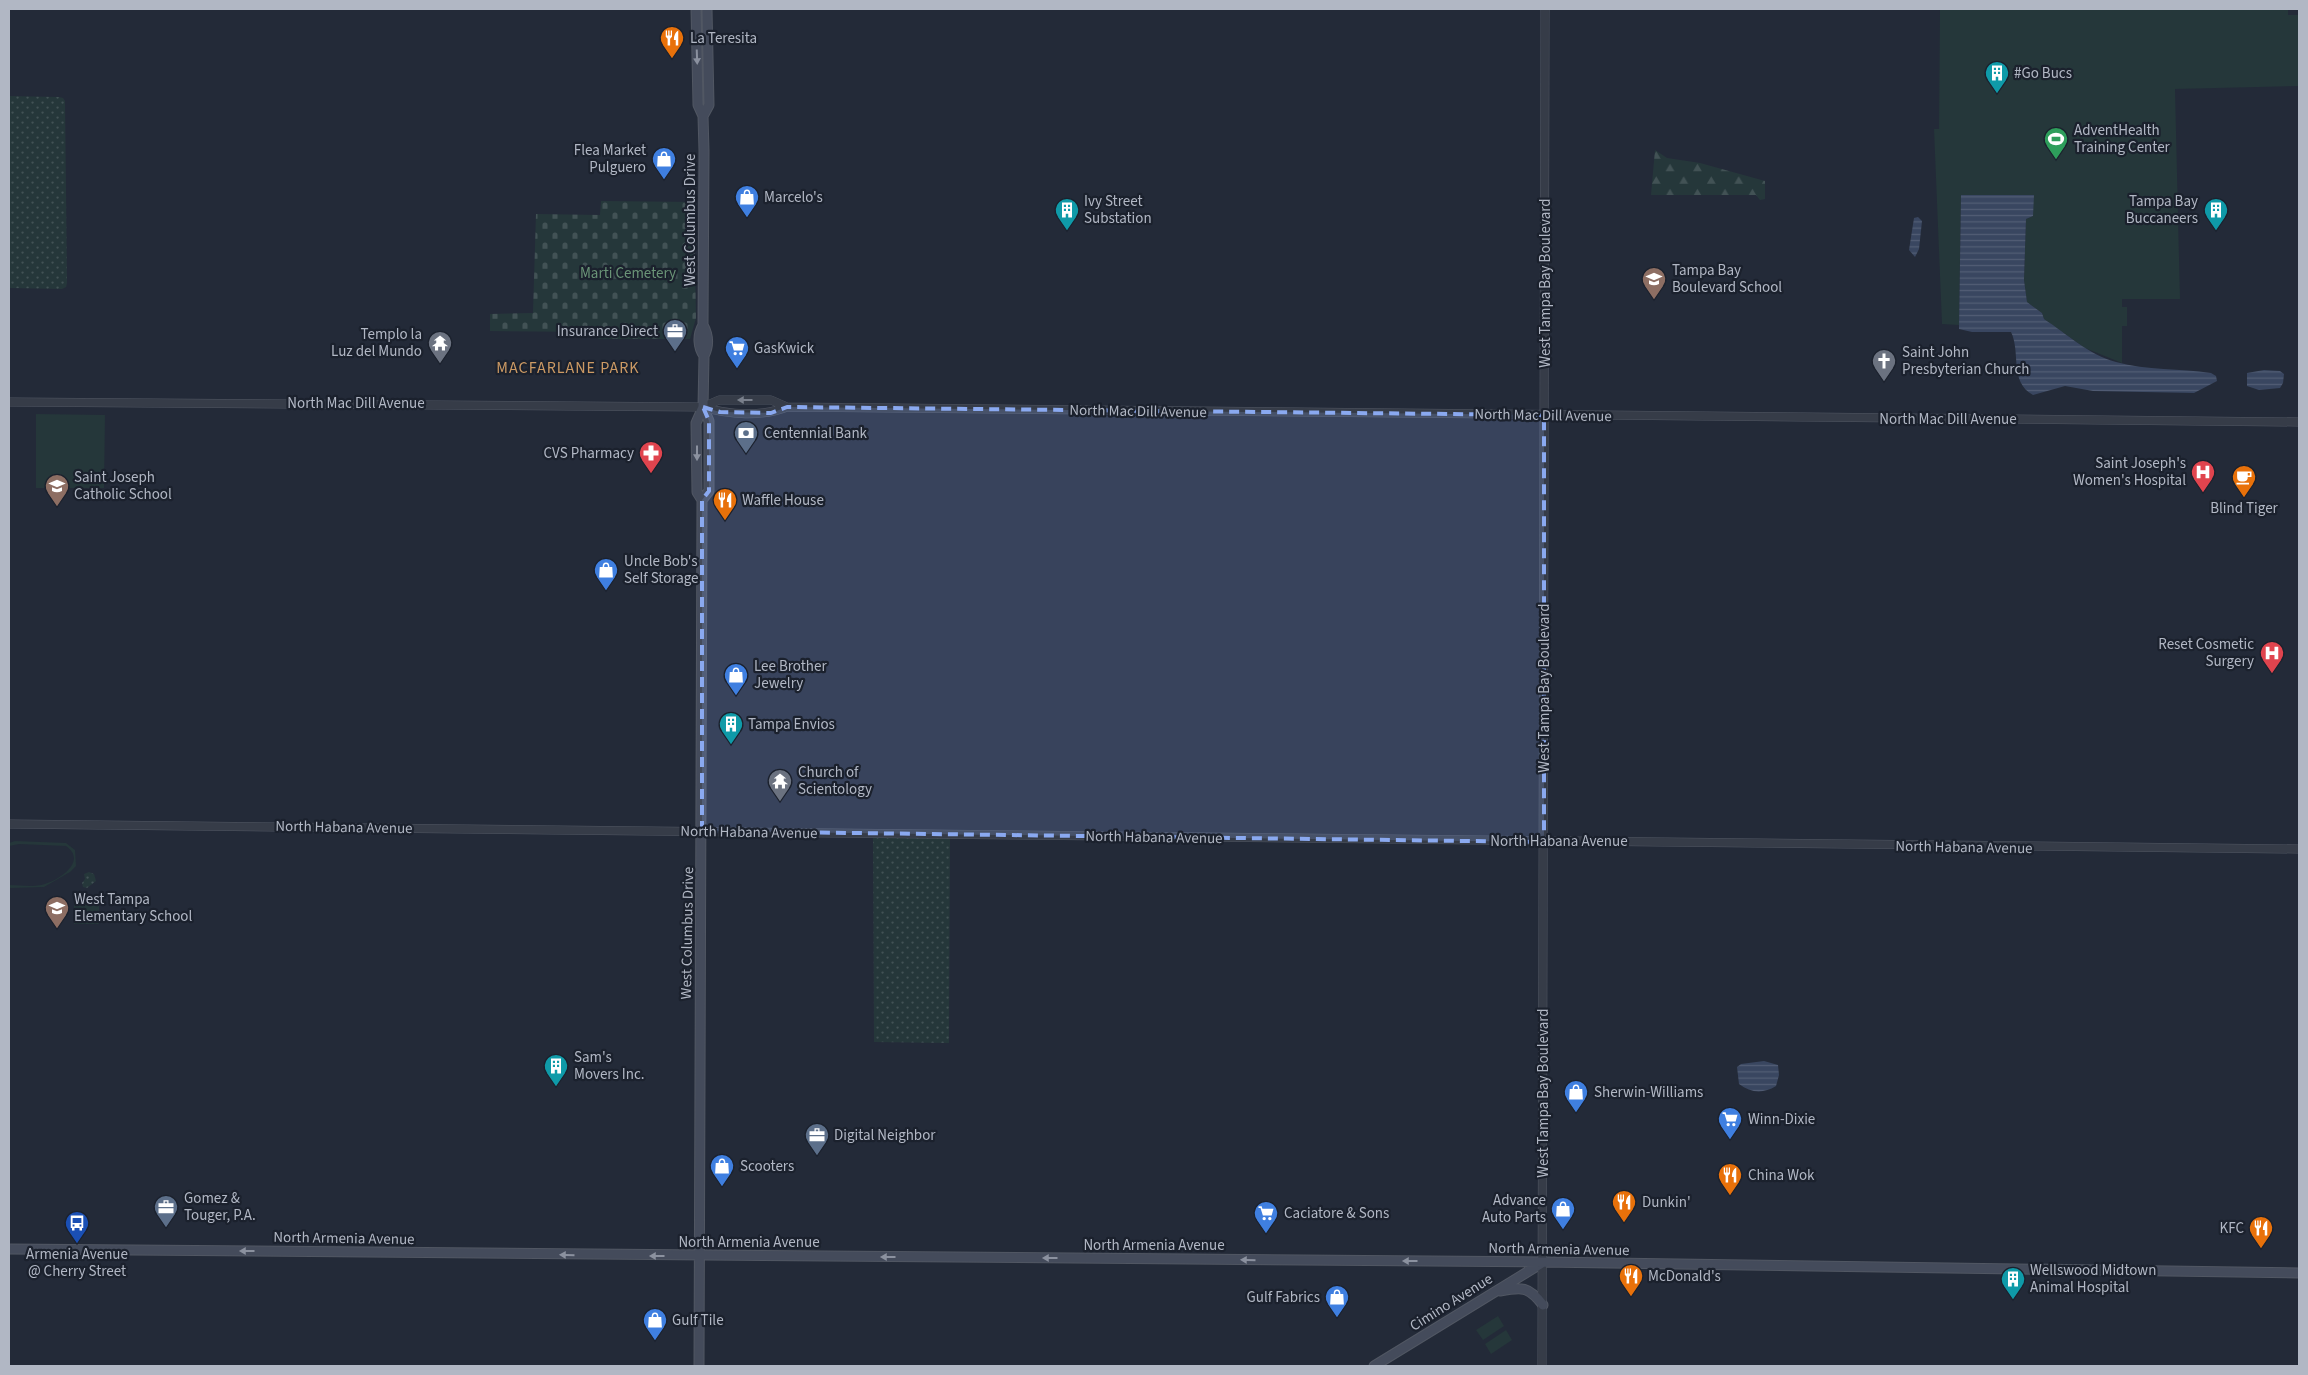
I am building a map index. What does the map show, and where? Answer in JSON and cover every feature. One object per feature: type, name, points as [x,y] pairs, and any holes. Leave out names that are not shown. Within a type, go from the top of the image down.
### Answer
[{"type":"main road","name":"West Columbus Drive","points":[[696,9],[698,105],[704,116]]},
{"type":"main road","name":"West Columbus Drive","points":[[699,1366],[702,500],[697,492],[696,423],[704,407],[704,356],[707,350],[708,334],[704,325],[704,116],[709,105],[707,9]]},
{"type":"main road","name":"North Armenia Avenue","points":[[9,1249],[1543,1262],[2299,1273]]},
{"type":"main road","name":"Cimino Avenue","points":[[1374,1366],[1543,1262]]},
{"type":"main road","points":[[1495,1292],[1518,1287],[1528,1290],[1543,1305]]},
{"type":"street","name":"West Tampa Bay Boulevard","points":[[1542,1366],[1545,9]]},
{"type":"street","name":"North Mac Dill Avenue","points":[[704,407],[719,400],[771,400],[786,407]]},
{"type":"street","name":"North Mac Dill Avenue","points":[[9,402],[704,407],[720,412],[771,413],[786,407],[2299,422]]},
{"type":"street","name":"North Habana Avenue","points":[[9,824],[2299,849]]},
{"type":"highlighted area","points":[[703,407],[720,412],[771,413],[787,407],[1544,415],[1544,842],[702,831],[702,500],[709,491],[709,421]]},
{"type":"green space","name":"AdventHealth Training Center","points":[[1940,9],[2288,9],[2288,15],[2299,15],[2299,86],[2175,89],[2180,299],[2122,299],[2122,307],[2127,307],[2127,326],[2122,326],[2122,363],[2085,348],[2044,319],[2042,313],[2027,302],[2024,280],[2026,219],[2033,216],[1961,195],[1959,325],[1942,324],[1934,129],[1939,129]]},
{"type":"green space","points":[[9,96],[59,97],[65,101],[67,283],[66,287],[62,289],[9,288]]},
{"type":"green space","points":[[1655,150],[1667,158],[1700,163],[1765,181],[1765,199],[1760,200],[1756,195],[1651,195]]},
{"type":"green space","name":"Marti Cemetery","points":[[601,201],[694,202],[696,318],[690,339],[598,339],[596,332],[490,331],[490,314],[533,313],[536,214],[600,215]]},
{"type":"green space","points":[[36,414],[105,415],[104,488],[36,488]]},
{"type":"green space","points":[[873,837],[950,838],[949,1043],[874,1042]]},
{"type":"green space","points":[[15,841],[66,843],[75,850],[76,866],[70,872],[44,887],[9,888],[9,885],[37,886],[54,880],[68,870],[74,858],[72,852],[66,846],[19,844],[9,846],[9,843]]},
{"type":"green space","points":[[89,872],[94,874],[96,881],[87,888],[83,887],[84,874]]},
{"type":"green space","points":[[74,898],[99,898],[99,924],[74,924]]},
{"type":"green space","points":[[1498,1316],[1504,1326],[1483,1340],[1476,1330]]},
{"type":"green space","points":[[1506,1330],[1512,1340],[1491,1354],[1485,1344]]},
{"type":"water","points":[[1961,195],[2034,195],[2033,216],[2026,219],[2024,280],[2027,302],[2042,313],[2044,319],[2087,349],[2106,359],[2140,367],[2211,373],[2216,376],[2217,381],[2194,393],[2093,391],[2065,386],[2033,395],[2026,389],[2018,375],[2014,340],[2011,332],[1972,332],[1959,329]]},
{"type":"water","points":[[1918,217],[1922,221],[1919,249],[1915,257],[1909,250],[1914,218]]},
{"type":"water","points":[[2264,370],[2280,371],[2284,374],[2283,383],[2280,388],[2259,390],[2247,386],[2247,373]]},
{"type":"water","points":[[1764,1061],[1778,1065],[1779,1075],[1776,1086],[1762,1091],[1753,1091],[1739,1084],[1737,1067],[1741,1064]]},
{"type":"place","name":"La Teresita","points":[[672,59]]},
{"type":"place","name":"#Go Bucs","points":[[1997,94]]},
{"type":"place","name":"AdventHealth Training Center","points":[[2056,160]]},
{"type":"place","name":"Flea Market Pulguero","points":[[664,180]]},
{"type":"place","name":"Marcelo's","points":[[747,218]]},
{"type":"place","name":"Ivy Street Substation","points":[[1067,231]]},
{"type":"place","name":"Tampa Bay Buccaneers","points":[[2216,231]]},
{"type":"place","name":"Tampa Bay Boulevard School","points":[[1654,300]]},
{"type":"place","name":"Insurance Direct","points":[[675,352]]},
{"type":"place","name":"Templo la Luz del Mundo","points":[[440,364]]},
{"type":"place","name":"GasKwick","points":[[737,369]]},
{"type":"place","name":"Saint John Presbyterian Church","points":[[1884,382]]},
{"type":"place","name":"Centennial Bank","points":[[746,454]]},
{"type":"place","name":"CVS Pharmacy","points":[[651,474]]},
{"type":"place","name":"Saint Joseph's Women's Hospital","points":[[2203,493]]},
{"type":"place","name":"Blind Tiger","points":[[2244,498]]},
{"type":"place","name":"Saint Joseph Catholic School","points":[[57,507]]},
{"type":"place","name":"Waffle House","points":[[725,521]]},
{"type":"place","name":"Uncle Bob's Self Storage","points":[[606,591]]},
{"type":"place","name":"Reset Cosmetic Surgery","points":[[2272,674]]},
{"type":"place","name":"Lee Brother Jewelry","points":[[736,696]]},
{"type":"place","name":"Tampa Envios","points":[[731,745]]},
{"type":"place","name":"Church of Scientology","points":[[780,802]]},
{"type":"place","name":"West Tampa Elementary School","points":[[57,929]]},
{"type":"place","name":"Sam's Movers Inc.","points":[[556,1087]]},
{"type":"place","name":"Sherwin-Williams","points":[[1576,1113]]},
{"type":"place","name":"Winn-Dixie","points":[[1730,1140]]},
{"type":"place","name":"Digital Neighbor","points":[[817,1156]]},
{"type":"place","name":"Scooters","points":[[722,1187]]},
{"type":"place","name":"China Wok","points":[[1730,1196]]},
{"type":"place","name":"Dunkin'","points":[[1624,1223]]},
{"type":"place","name":"Gomez & Touger, P.A.","points":[[166,1228]]},
{"type":"place","name":"Advance Auto Parts","points":[[1563,1230]]},
{"type":"place","name":"Caciatore & Sons","points":[[1266,1234]]},
{"type":"place","name":"Armenia Avenue @ Cherry Street","points":[[77,1244]]},
{"type":"place","name":"KFC","points":[[2261,1249]]},
{"type":"place","name":"McDonald's","points":[[1631,1297]]},
{"type":"place","name":"Wellswood Midtown Animal Hospital","points":[[2013,1300]]},
{"type":"place","name":"Gulf Fabrics","points":[[1337,1318]]},
{"type":"place","name":"Gulf Tile","points":[[655,1341]]},
{"type":"district","name":"MACFARLANE PARK","points":[[568,367]]}]
